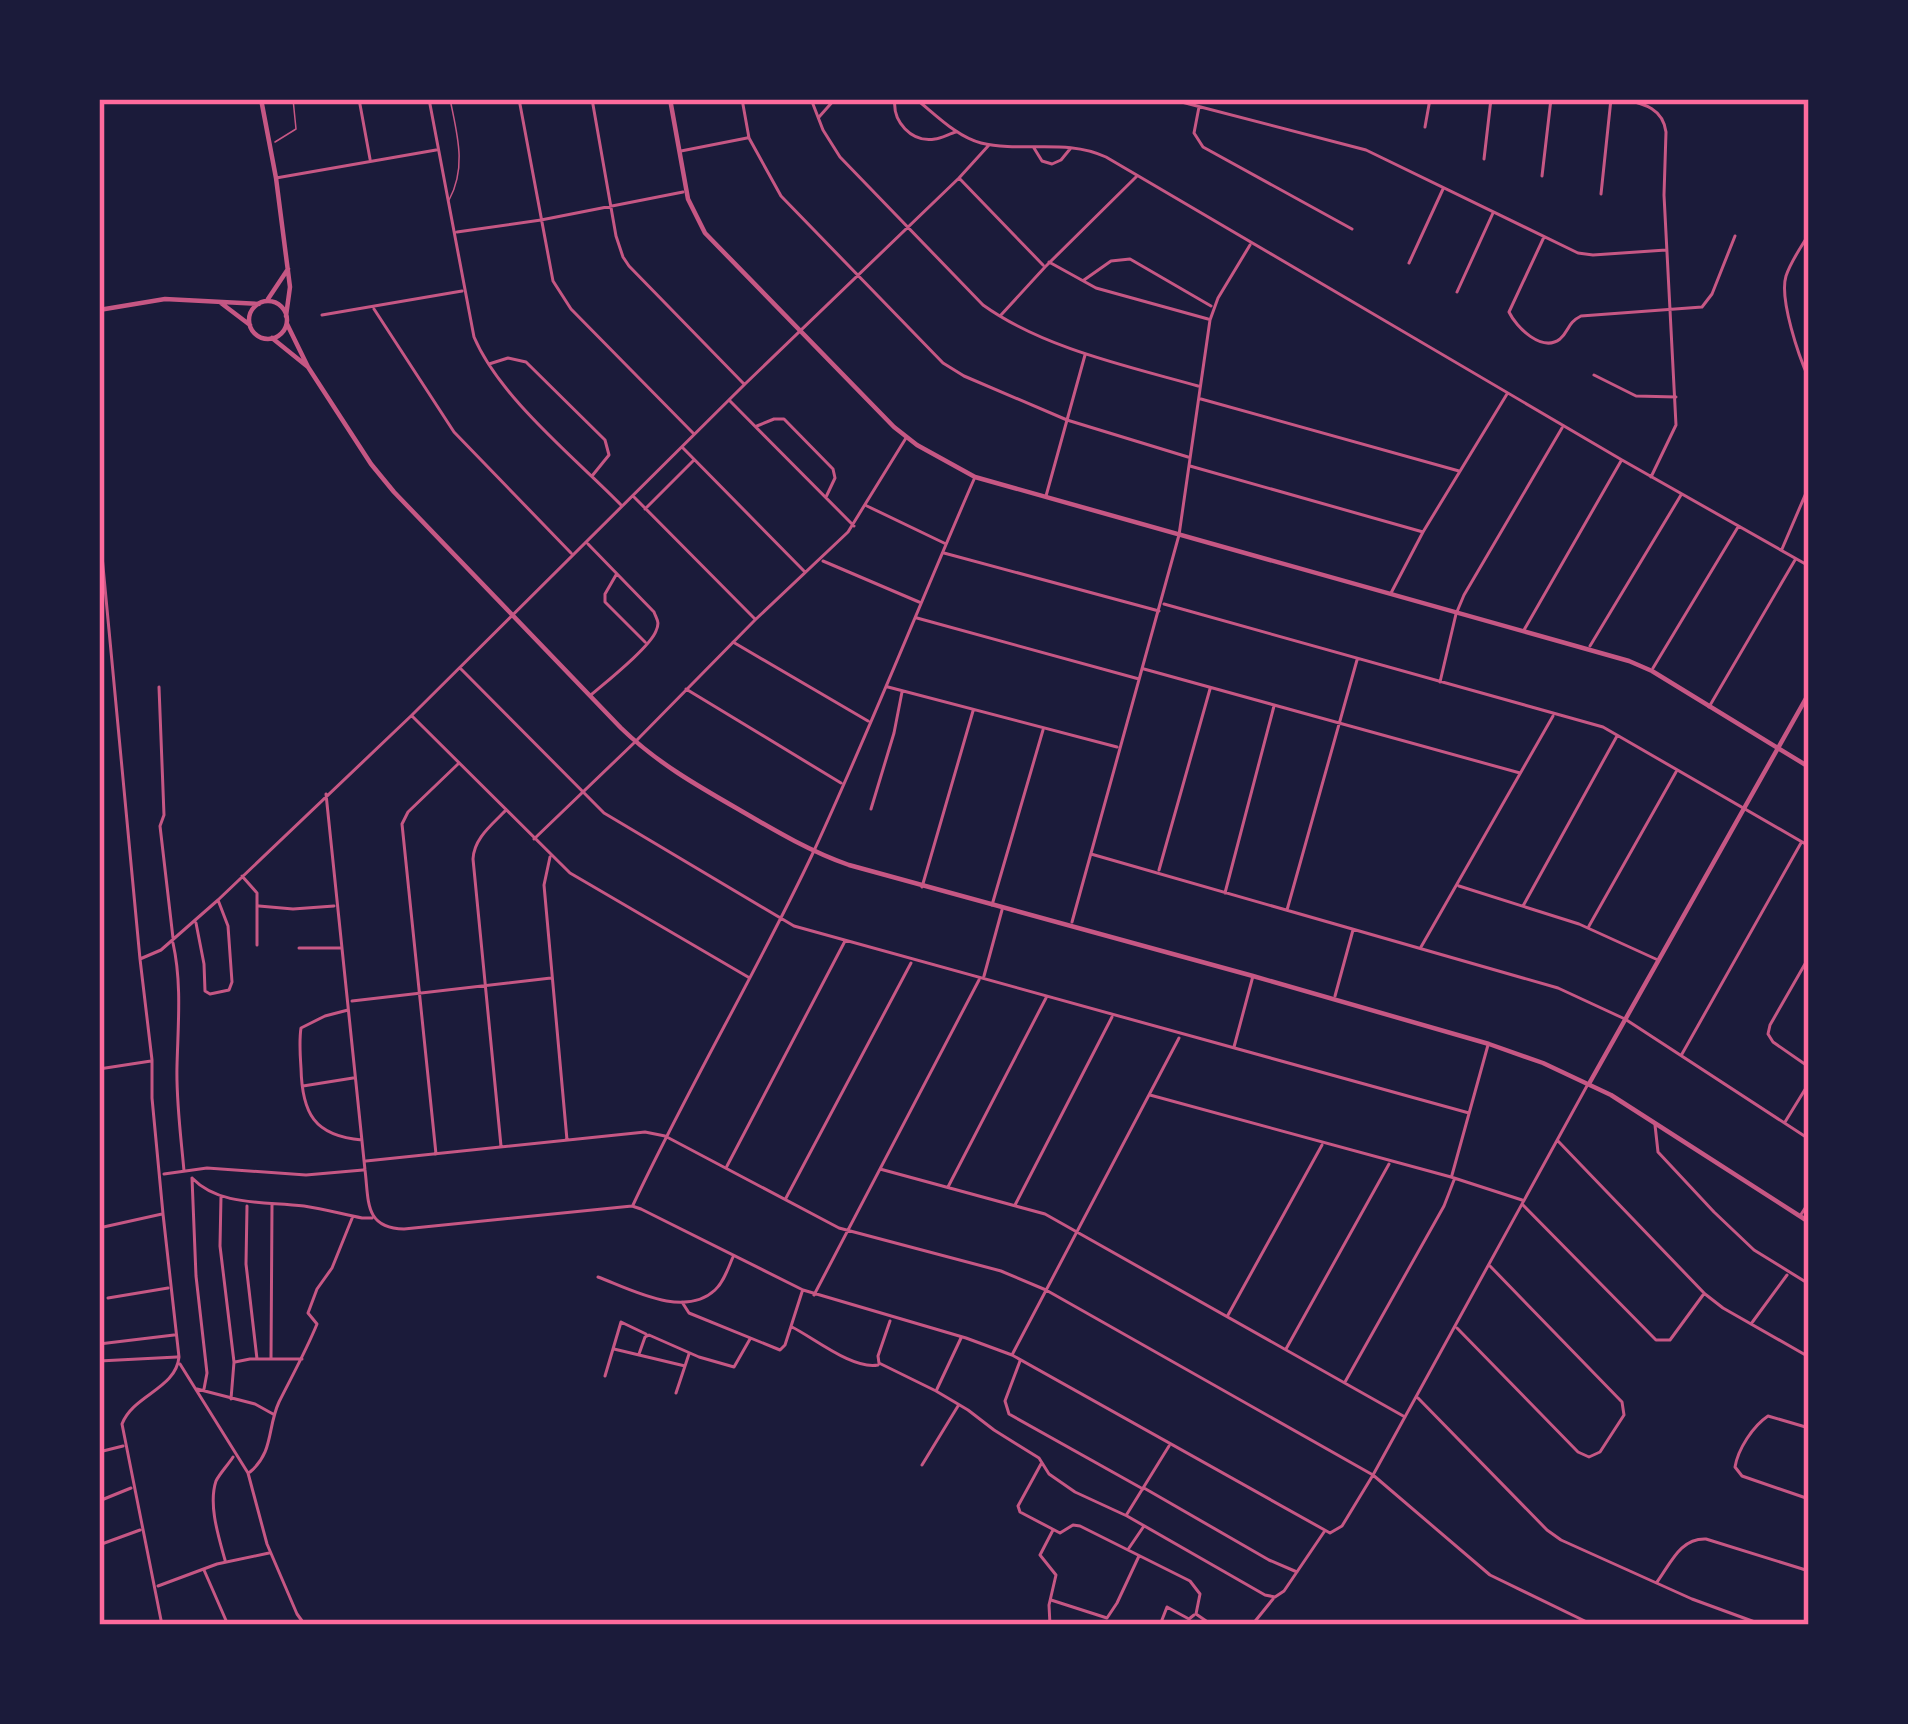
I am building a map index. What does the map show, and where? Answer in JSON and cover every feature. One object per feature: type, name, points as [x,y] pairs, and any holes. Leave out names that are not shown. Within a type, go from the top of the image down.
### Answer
[{"type":"street","points":[[261,99],[288,269],[286,325],[308,367],[394,492],[635,742],[682,776],[813,851],[922,887],[1489,1043],[1589,1082],[1809,1222]]},
{"type":"street","points":[[359,99],[370,161]]},
{"type":"street","points":[[429,99],[475,337],[488,365],[622,507]]},
{"type":"street","points":[[520,99],[553,280],[563,300],[694,434]]},
{"type":"street","points":[[592,99],[619,247],[629,266],[745,384]]},
{"type":"street","points":[[670,99],[686,191],[705,233],[906,438],[975,477],[1652,671],[1809,767]]},
{"type":"street","points":[[742,99],[749,138],[781,196],[953,370],[1066,420],[1190,458]]},
{"type":"street","points":[[811,99],[840,157],[982,305],[1085,354],[1199,386]]},
{"type":"street","points":[[818,118],[836,99]]},
{"type":"street","points":[[895,99],[897,119],[919,138],[933,140],[957,131]]},
{"type":"street","points":[[916,99],[973,141],[1095,152],[1809,566]]},
{"type":"street","points":[[1170,99],[1366,150],[1586,255],[1666,250]]},
{"type":"street","points":[[1425,127],[1430,99]]},
{"type":"street","points":[[1484,159],[1491,99]]},
{"type":"street","points":[[1542,176],[1551,99]]},
{"type":"street","points":[[1601,194],[1611,99]]},
{"type":"street","points":[[1622,99],[1651,107],[1665,122],[1666,250],[1676,397],[1674,431],[1651,477]]},
{"type":"street","points":[[1199,107],[1194,133],[1203,147],[1352,229]]},
{"type":"street","points":[[681,152],[749,138]]},
{"type":"street","points":[[140,959],[195,921],[412,715],[988,145]]},
{"type":"street","points":[[1032,146],[1042,161],[1052,164],[1071,147]]},
{"type":"street","points":[[276,178],[438,149]]},
{"type":"street","points":[[1000,316],[1138,176]]},
{"type":"street","points":[[959,178],[1047,265],[1108,292],[1210,320]]},
{"type":"street","points":[[1409,263],[1443,188]]},
{"type":"street","points":[[455,232],[686,191]]},
{"type":"street","points":[[1457,292],[1493,213]]},
{"type":"street","points":[[1809,234],[1787,272],[1784,289],[1809,379]]},
{"type":"street","points":[[1544,238],[1509,312],[1531,336],[1556,342],[1572,320],[1581,316],[1702,307],[1736,236]]},
{"type":"street","points":[[1071,926],[1179,535],[1210,320],[1251,244]]},
{"type":"street","points":[[1082,281],[1111,261],[1130,260],[1214,307]]},
{"type":"street","points":[[250,325],[251,313],[274,292],[288,269]]},
{"type":"street","points":[[322,315],[465,290]]},
{"type":"street","points":[[99,310],[148,301],[218,301],[277,304],[286,316]]},
{"type":"street","points":[[218,301],[257,335],[272,338],[308,367]]},
{"type":"street","points":[[374,308],[445,421],[574,556]]},
{"type":"street","points":[[272,338],[286,325]]},
{"type":"street","points":[[1046,498],[1085,354]]},
{"type":"street","points":[[488,365],[508,358],[526,362],[605,440],[609,455],[592,476]]},
{"type":"street","points":[[1594,375],[1641,397],[1676,397]]},
{"type":"street","points":[[1390,595],[1508,393]]},
{"type":"street","points":[[1198,399],[1460,471]]},
{"type":"street","points":[[729,400],[854,526]]},
{"type":"street","points":[[756,427],[774,418],[788,422],[833,469],[835,478],[826,498]]},
{"type":"street","points":[[1440,684],[1464,596],[1564,425]]},
{"type":"street","points":[[534,839],[854,526],[906,438]]},
{"type":"street","points":[[682,447],[806,573]]},
{"type":"street","points":[[645,508],[694,459]]},
{"type":"street","points":[[1523,632],[1622,460]]},
{"type":"street","points":[[1190,466],[1423,532]]},
{"type":"street","points":[[632,1206],[781,920],[975,477]]},
{"type":"street","points":[[1782,550],[1809,486]]},
{"type":"street","points":[[1588,649],[1682,494]]},
{"type":"street","points":[[632,496],[755,620]]},
{"type":"street","points":[[867,506],[945,544]]},
{"type":"street","points":[[99,524],[179,1360],[248,1473],[270,1553],[305,1625]]},
{"type":"street","points":[[1652,671],[1739,526]]},
{"type":"street","points":[[587,543],[656,615],[657,630],[590,697]]},
{"type":"street","points":[[942,553],[1159,611]]},
{"type":"street","points":[[1708,708],[1796,559]]},
{"type":"street","points":[[821,560],[921,603]]},
{"type":"street","points":[[617,574],[605,602],[647,644]]},
{"type":"street","points":[[1162,603],[1618,734],[1809,846]]},
{"type":"street","points":[[916,617],[1139,679]]},
{"type":"street","points":[[733,642],[870,722]]},
{"type":"street","points":[[1286,910],[1358,658]]},
{"type":"street","points":[[459,667],[582,794],[616,822],[781,920],[1469,1113]]},
{"type":"street","points":[[1143,668],[1520,773]]},
{"type":"street","points":[[886,686],[1120,748]]},
{"type":"street","points":[[159,687],[164,814],[160,826],[177,967],[176,1069],[186,1171],[204,1188],[247,1202],[329,1210],[404,1229],[632,1206],[803,1290],[962,1336],[1021,1359],[1335,1532],[1373,1475],[1809,693]]},
{"type":"street","points":[[1159,872],[1211,687]]},
{"type":"street","points":[[686,689],[843,784]]},
{"type":"street","points":[[871,808],[902,691]]},
{"type":"street","points":[[1225,893],[1274,704]]},
{"type":"street","points":[[922,887],[974,710]]},
{"type":"street","points":[[1421,947],[1553,714]]},
{"type":"street","points":[[412,715],[579,879],[749,978]]},
{"type":"street","points":[[992,905],[1043,729]]},
{"type":"street","points":[[1523,906],[1618,734]]},
{"type":"street","points":[[436,1154],[402,824],[408,812],[459,762]]},
{"type":"street","points":[[1588,928],[1677,771]]},
{"type":"street","points":[[326,794],[373,1218]]},
{"type":"street","points":[[501,1148],[473,851],[506,810]]},
{"type":"street","points":[[1681,1056],[1802,842]]},
{"type":"street","points":[[1090,854],[1539,981],[1625,1019],[1809,1139]]},
{"type":"street","points":[[551,856],[544,885],[567,1142]]},
{"type":"street","points":[[242,876],[255,890],[259,906],[257,945]]},
{"type":"street","points":[[1457,886],[1588,928],[1660,961]]},
{"type":"street","points":[[195,921],[205,991],[229,990],[228,926],[218,900]]},
{"type":"street","points":[[259,906],[337,905]]},
{"type":"street","points":[[814,1294],[981,978],[1002,908]]},
{"type":"street","points":[[1334,1000],[1354,928]]},
{"type":"street","points":[[726,1168],[846,941]]},
{"type":"street","points":[[299,948],[342,948]]},
{"type":"street","points":[[1809,957],[1768,1030],[1773,1042],[1809,1067]]},
{"type":"street","points":[[785,1199],[913,959]]},
{"type":"street","points":[[1233,1048],[1253,976]]},
{"type":"street","points":[[349,1001],[552,978]]},
{"type":"street","points":[[948,1187],[1047,997]]},
{"type":"street","points":[[350,1009],[302,1028],[301,1086],[308,1111],[320,1126],[335,1136],[362,1140]]},
{"type":"street","points":[[1015,1205],[1113,1015]]},
{"type":"street","points":[[1012,1355],[1180,1034]]},
{"type":"street","points":[[1345,1382],[1444,1206],[1489,1043]]},
{"type":"street","points":[[99,1069],[152,1060]]},
{"type":"street","points":[[301,1086],[356,1078]]},
{"type":"street","points":[[1784,1123],[1809,1083]]},
{"type":"street","points":[[1150,1095],[1453,1178],[1523,1202],[1656,1340],[1666,1342],[1673,1336],[1705,1294]]},
{"type":"street","points":[[1655,1123],[1660,1155],[1754,1250],[1809,1284]]},
{"type":"street","points":[[364,1162],[645,1132],[665,1136],[847,1230],[1001,1271],[1046,1290],[1373,1475],[1490,1576],[1593,1625]]},
{"type":"street","points":[[1558,1141],[1705,1294],[1809,1357]]},
{"type":"street","points":[[1228,1316],[1323,1143]]},
{"type":"street","points":[[1286,1349],[1390,1162]]},
{"type":"street","points":[[161,1174],[221,1169],[316,1176],[365,1170]]},
{"type":"street","points":[[880,1169],[1045,1214],[1405,1417]]},
{"type":"street","points":[[192,1178],[207,1373],[204,1389]]},
{"type":"street","points":[[221,1196],[220,1246],[234,1362],[231,1399]]},
{"type":"street","points":[[247,1202],[246,1264],[257,1359]]},
{"type":"street","points":[[1800,1216],[1809,1202]]},
{"type":"street","points":[[271,1359],[272,1203]]},
{"type":"street","points":[[99,1228],[163,1214]]},
{"type":"street","points":[[248,1473],[266,1455],[274,1415],[317,1324],[308,1313],[310,1304],[332,1268],[353,1216]]},
{"type":"street","points":[[598,1277],[682,1302],[712,1293],[734,1256]]},
{"type":"street","points":[[1455,1326],[1578,1452],[1593,1457],[1600,1452],[1624,1415],[1622,1402],[1489,1265]]},
{"type":"street","points":[[1750,1324],[1788,1274]]},
{"type":"street","points":[[108,1298],[170,1288]]},
{"type":"street","points":[[682,1302],[689,1312],[780,1350],[803,1290]]},
{"type":"street","points":[[880,1364],[878,1356],[891,1317]]},
{"type":"street","points":[[605,1376],[622,1321],[690,1352],[736,1366],[750,1339]]},
{"type":"street","points":[[790,1326],[816,1339],[820,1346],[867,1366],[880,1364]]},
{"type":"street","points":[[99,1344],[176,1335]]},
{"type":"street","points":[[639,1354],[647,1335]]},
{"type":"street","points":[[936,1391],[962,1336]]},
{"type":"street","points":[[612,1349],[685,1366]]},
{"type":"street","points":[[676,1394],[690,1352]]},
{"type":"street","points":[[234,1362],[302,1359]]},
{"type":"street","points":[[1021,1359],[1005,1401],[1010,1414],[1298,1573]]},
{"type":"street","points":[[99,1360],[179,1360]]},
{"type":"street","points":[[162,1625],[122,1424],[125,1415],[173,1374],[179,1360]]},
{"type":"street","points":[[880,1364],[959,1404],[1088,1500],[1275,1597]]},
{"type":"street","points":[[196,1389],[255,1404],[274,1415]]},
{"type":"street","points":[[1416,1397],[1554,1535],[1692,1599],[1763,1625]]},
{"type":"street","points":[[922,1465],[959,1404]]},
{"type":"street","points":[[1809,1428],[1768,1416],[1757,1425],[1735,1462],[1738,1474],[1809,1499]]},
{"type":"street","points":[[1126,1516],[1170,1444]]},
{"type":"street","points":[[99,1452],[125,1445]]},
{"type":"street","points":[[225,1562],[215,1517],[215,1490],[235,1454]]},
{"type":"street","points":[[1042,1462],[1018,1508],[1022,1514],[1064,1533],[1076,1525],[1197,1586],[1201,1598],[1196,1614],[1190,1619],[1167,1606],[1160,1625]]},
{"type":"street","points":[[99,1501],[134,1487]]},
{"type":"street","points":[[1128,1550],[1144,1526]]},
{"type":"street","points":[[99,1545],[142,1529]]},
{"type":"street","points":[[1050,1625],[1055,1572],[1040,1555],[1053,1530]]},
{"type":"street","points":[[1252,1625],[1285,1591],[1324,1530]]},
{"type":"street","points":[[1656,1583],[1680,1549],[1694,1539],[1809,1571]]},
{"type":"street","points":[[154,1587],[225,1562],[270,1553]]},
{"type":"street","points":[[1051,1600],[1109,1616],[1139,1556]]},
{"type":"street","points":[[203,1569],[228,1625]]},
{"type":"street","points":[[1196,1614],[1225,1625]]},
{"type":"street","points":[[1094,1623],[1097,1616]]},
{"type":"lane","points":[[270,145],[296,129],[293,99]]},
{"type":"lane","points":[[448,201],[460,172],[450,99]]}]
